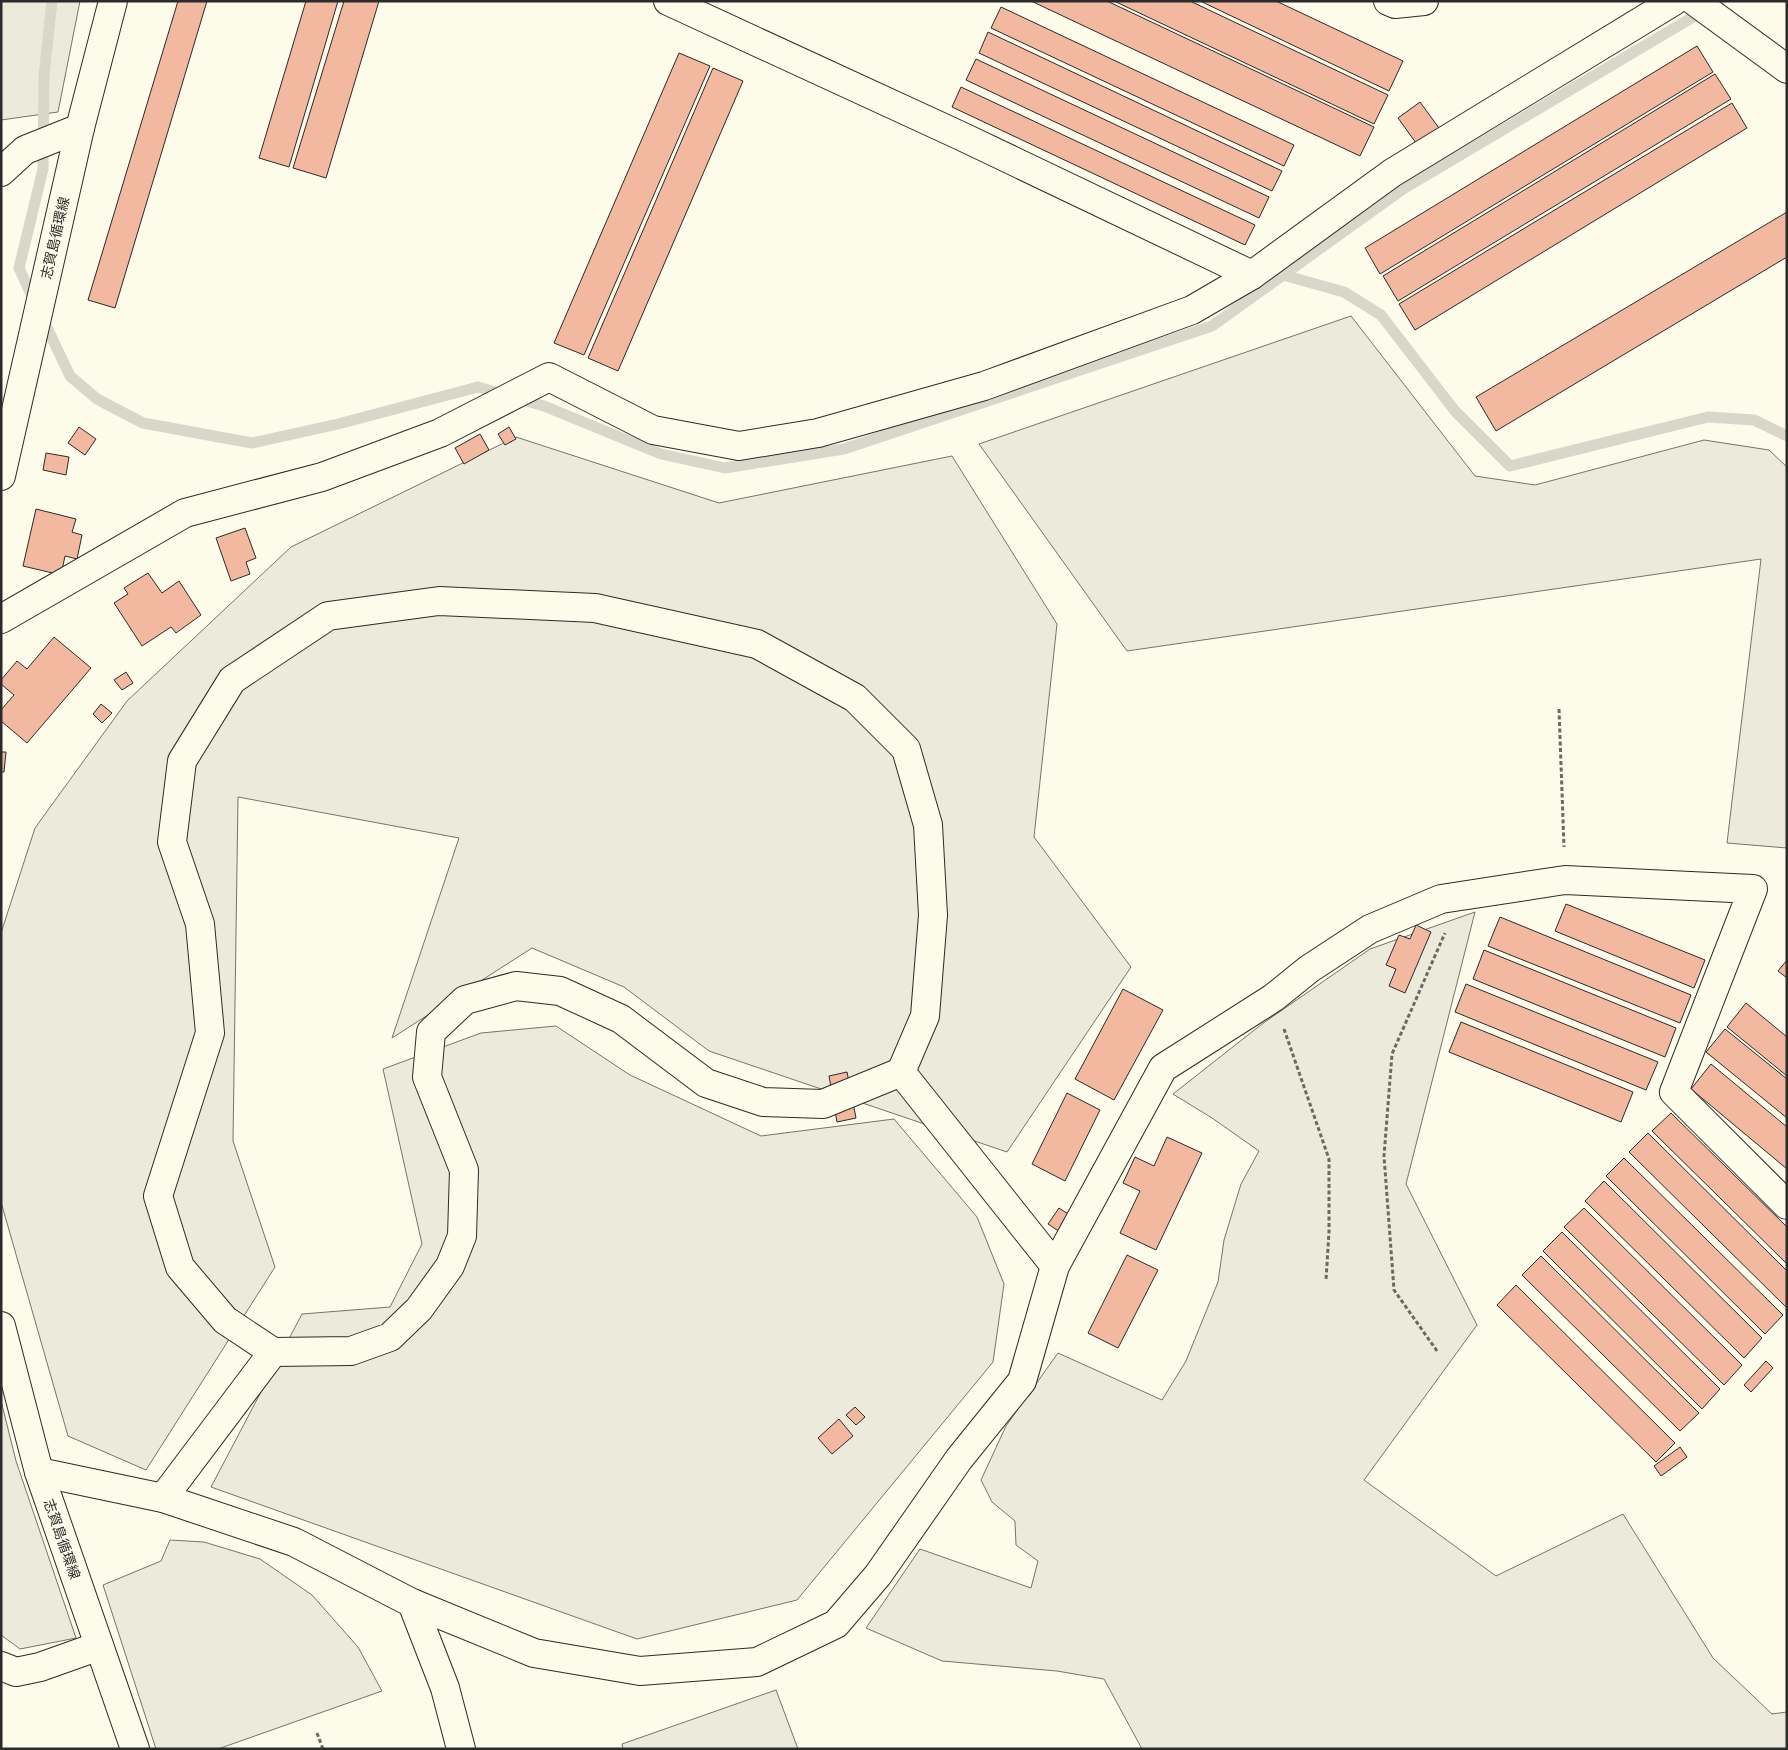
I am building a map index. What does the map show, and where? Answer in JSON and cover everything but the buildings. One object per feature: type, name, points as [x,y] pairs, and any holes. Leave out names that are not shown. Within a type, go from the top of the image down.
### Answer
[{"type":"street","name":"志賀島循環線","points":[[1,476],[80,128],[113,1]]},
{"type":"street","points":[[668,1],[961,136],[1252,275]]},
{"type":"street","points":[[1388,1],[1395,4],[1424,1]]},
{"type":"street","points":[[1,619],[185,512],[322,477],[431,436],[549,377],[653,430],[739,446],[818,433],[984,386],[1192,310],[1252,275],[1392,173],[1674,1]]},
{"type":"street","points":[[1694,1],[1787,69]]},
{"type":"street","points":[[1,172],[25,150],[80,128]]},
{"type":"street","points":[[439,601],[595,608],[757,644],[855,698],[906,749],[928,826],[933,915],[925,1016],[901,1072],[824,1104],[763,1102],[706,1083],[621,1019],[560,991],[516,986],[465,1000],[432,1032],[427,1077],[464,1170],[462,1236],[450,1266],[420,1309],[390,1337],[351,1351],[273,1352],[225,1320],[180,1266],[158,1196],[210,1033],[200,924],[172,842],[182,761],[232,680],[328,616],[439,601]]},
{"type":"street","points":[[39,1472],[163,1498],[294,1542],[412,1603],[534,1653],[640,1671],[758,1662],[836,1624],[878,1575],[959,1459],[1022,1381],[1055,1266],[1163,1068],[1273,998],[1310,969],[1370,929],[1441,899],[1565,880],[1753,889],[1674,1092],[1787,1205]]},
{"type":"street","points":[[901,1072],[1055,1266]]},
{"type":"street","name":"志賀島循環線","points":[[1,1326],[39,1472],[136,1749]]},
{"type":"street","points":[[163,1498],[273,1352]]},
{"type":"street","points":[[412,1603],[445,1688],[461,1749]]},
{"type":"street","points":[[1,1666],[16,1672],[32,1669],[99,1646]]},
{"type":"path","points":[[1560,709],[1565,880]]},
{"type":"path","points":[[1437,1351],[1394,1290],[1384,1156],[1392,1054],[1447,929],[1441,899]]},
{"type":"path","points":[[1273,998],[1329,1159],[1329,1232],[1326,1280]]},
{"type":"path","points":[[317,1733],[323,1749]]},
{"type":"shaded area","points":[[1,1],[80,1],[58,112],[1,120]]},
{"type":"shaded area","points":[[1351,316],[1475,476],[1535,485],[1704,440],[1769,450],[1787,467],[1787,848],[1727,843],[1761,559],[1127,651],[979,444]]},
{"type":"shaded area","points":[[516,437],[719,503],[952,456],[1057,624],[1034,837],[1131,967],[1007,1152],[709,1051],[624,987],[532,948],[392,1038],[459,838],[238,797],[233,1141],[275,1267],[146,1470],[68,1436],[1,1202],[1,933],[35,828],[127,701],[291,547]]},
{"type":"shaded area","points":[[1475,912],[1406,1184],[1477,1325],[1364,1480],[1496,1576],[1623,1514],[1713,1658],[1772,1714],[1787,1712],[1787,1749],[1142,1749],[1104,1679],[1057,1671],[942,1661],[866,1628],[920,1549],[1031,1588],[1038,1561],[1016,1545],[1015,1521],[992,1502],[981,1480],[1006,1426],[1058,1353],[1162,1400],[1186,1361],[1218,1282],[1224,1240],[1241,1184],[1259,1151],[1212,1118],[1173,1094],[1262,1024],[1370,949]]},
{"type":"shaded area","points":[[556,1026],[630,1075],[761,1136],[894,1119],[977,1217],[1004,1284],[993,1362],[797,1600],[637,1639],[211,1487],[302,1314],[390,1307],[422,1244],[383,1069],[481,1033]]},
{"type":"shaded area","points":[[1,1401],[16,1461],[76,1638],[20,1649],[1,1635]]},
{"type":"shaded area","points":[[170,1540],[204,1542],[260,1559],[312,1595],[358,1647],[382,1691],[218,1749],[156,1749],[103,1585],[161,1561]]},
{"type":"shaded area","points":[[776,1690],[798,1749],[623,1749],[622,1744]]},
{"type":"waterway","points":[[35,303],[19,268],[43,169],[44,75],[52,1]]},
{"type":"waterway","points":[[42,317],[70,376],[97,399],[143,423],[252,443],[338,424],[478,387],[544,406],[661,454],[725,468],[844,449],[1212,326],[1403,189],[1720,1]]},
{"type":"waterway","points":[[1283,275],[1344,292],[1381,315],[1455,411],[1510,466],[1708,417],[1754,420],[1787,436]]}]
